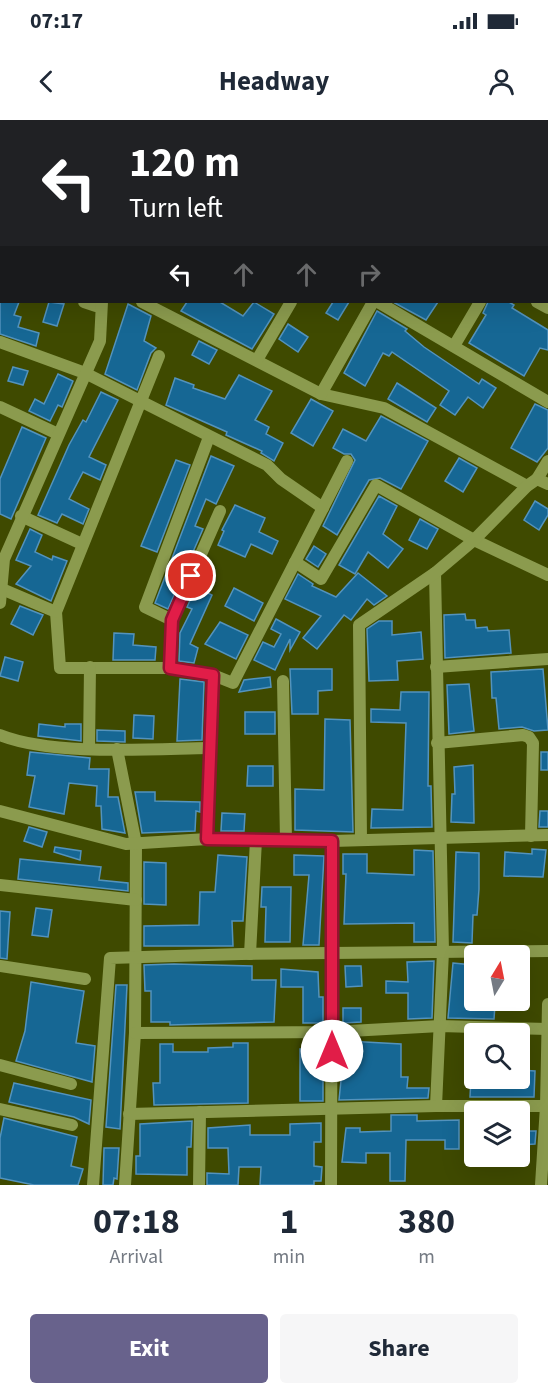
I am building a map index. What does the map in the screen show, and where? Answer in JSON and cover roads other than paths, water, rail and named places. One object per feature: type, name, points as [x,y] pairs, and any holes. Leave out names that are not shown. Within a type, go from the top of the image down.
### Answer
[{"type":"street","points":[[0,603],[4,559],[100,341],[101,303]]},
{"type":"street","points":[[144,303],[321,394],[384,408],[537,483]]},
{"type":"street","points":[[257,360],[290,303]]},
{"type":"street","points":[[321,394],[373,303]]},
{"type":"street","points":[[380,303],[548,402]]},
{"type":"street","points":[[454,346],[479,303]]},
{"type":"street","points":[[0,342],[36,353],[85,374],[267,465],[281,479],[322,508]]},
{"type":"street","points":[[159,356],[142,404],[82,544],[56,612],[60,668],[170,668],[213,675],[233,683],[347,460]]},
{"type":"street","points":[[0,407],[58,434]]},
{"type":"street","points":[[172,620],[145,608],[209,437]]},
{"type":"street","points":[[361,840],[359,625],[435,573],[474,540],[537,483],[548,461]]},
{"type":"street","points":[[295,562],[321,579],[376,485],[474,540],[548,575]]},
{"type":"street","points":[[170,668],[172,620],[220,511]]},
{"type":"street","points":[[21,516],[82,544]]},
{"type":"street","points":[[435,573],[443,951],[436,1106]]},
{"type":"street","points":[[2,589],[56,612]]},
{"type":"street","points":[[436,668],[548,659]]},
{"type":"street","points":[[89,748],[90,668]]},
{"type":"street","points":[[207,839],[213,675]]},
{"type":"street","points":[[283,681],[286,840]]},
{"type":"street","points":[[0,735],[23,744],[117,749],[209,748]]},
{"type":"street","points":[[437,744],[523,735],[529,737],[532,743],[531,836]]},
{"type":"street","points":[[117,749],[136,844],[135,1033],[125,1185]]},
{"type":"street","points":[[0,812],[126,844],[207,839],[332,841],[548,836]]},
{"type":"street","points":[[250,954],[256,840]]},
{"type":"street","points":[[331,1185],[332,841]]},
{"type":"street","points":[[0,885],[136,900]]},
{"type":"street","points":[[93,1185],[110,958],[548,951]]},
{"type":"street","points":[[0,966],[85,980]]},
{"type":"street","points":[[541,1185],[547,1106],[548,1004]]},
{"type":"street","points":[[135,1033],[332,1032],[440,1026],[547,1029]]},
{"type":"street","points":[[0,1065],[71,1084]]},
{"type":"street","points":[[129,1114],[331,1108],[547,1106]]},
{"type":"street","points":[[0,1109],[72,1125]]},
{"type":"street","points":[[199,1185],[200,1112]]}]
